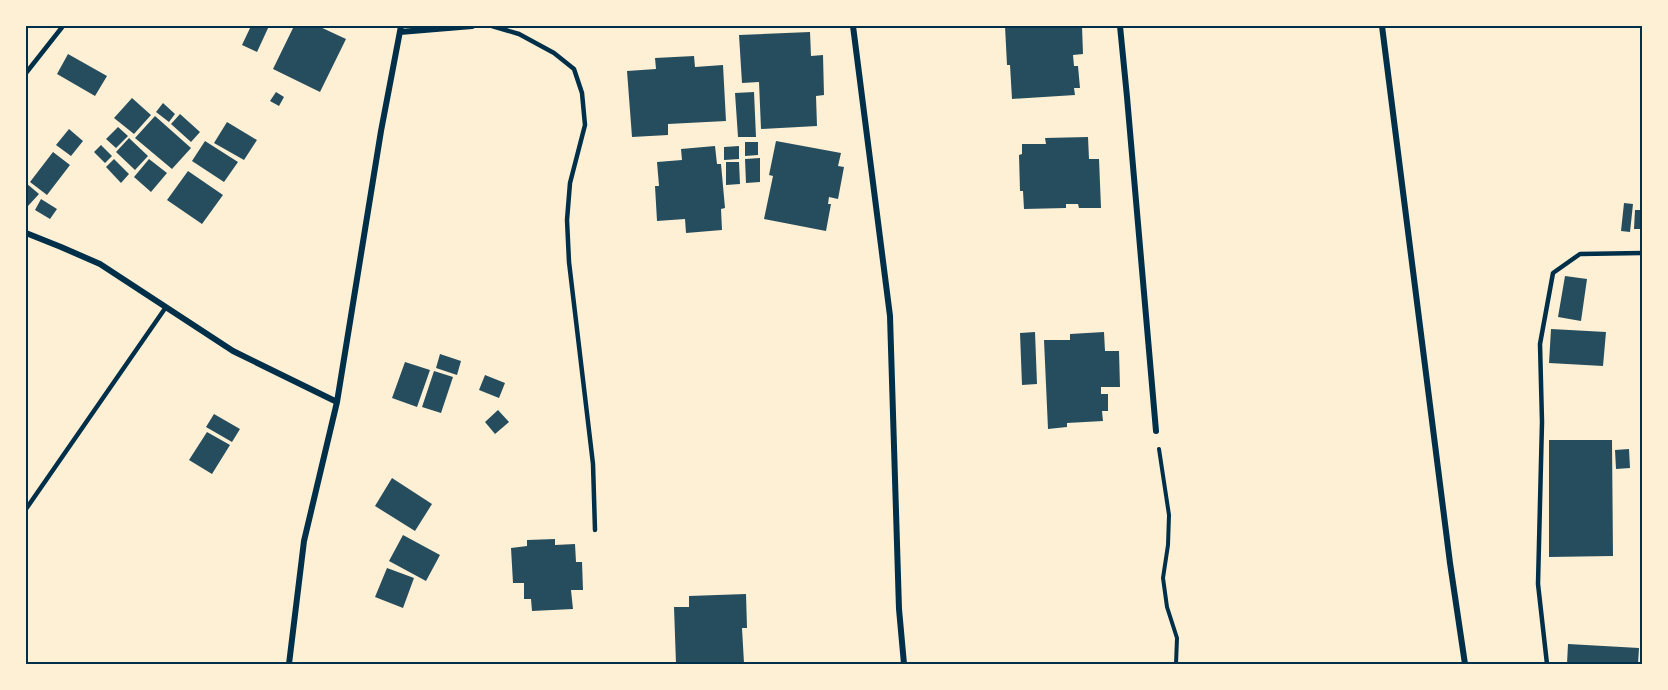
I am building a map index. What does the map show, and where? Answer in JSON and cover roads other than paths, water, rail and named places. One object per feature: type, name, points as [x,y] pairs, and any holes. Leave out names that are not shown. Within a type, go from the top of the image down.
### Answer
[{"type":"street","points":[[289,664],[304,541],[337,402],[400,29],[472,26]]},
{"type":"street","points":[[853,26],[890,316],[899,609],[904,664]]},
{"type":"street","points":[[1120,26],[1156,431]]},
{"type":"street","points":[[1382,26],[1465,664]]},
{"type":"street","points":[[26,233],[100,264],[233,351],[337,402]]},
{"type":"lane","points":[[26,73],[63,26]]},
{"type":"lane","points":[[492,26],[519,34],[554,53],[574,69],[582,93],[585,125],[570,183],[568,231],[569,262],[592,464],[595,530]]},
{"type":"lane","points":[[1547,664],[1538,584],[1542,422],[1540,344],[1553,273],[1580,254],[1642,254]]},
{"type":"lane","points":[[26,509],[166,308]]}]
